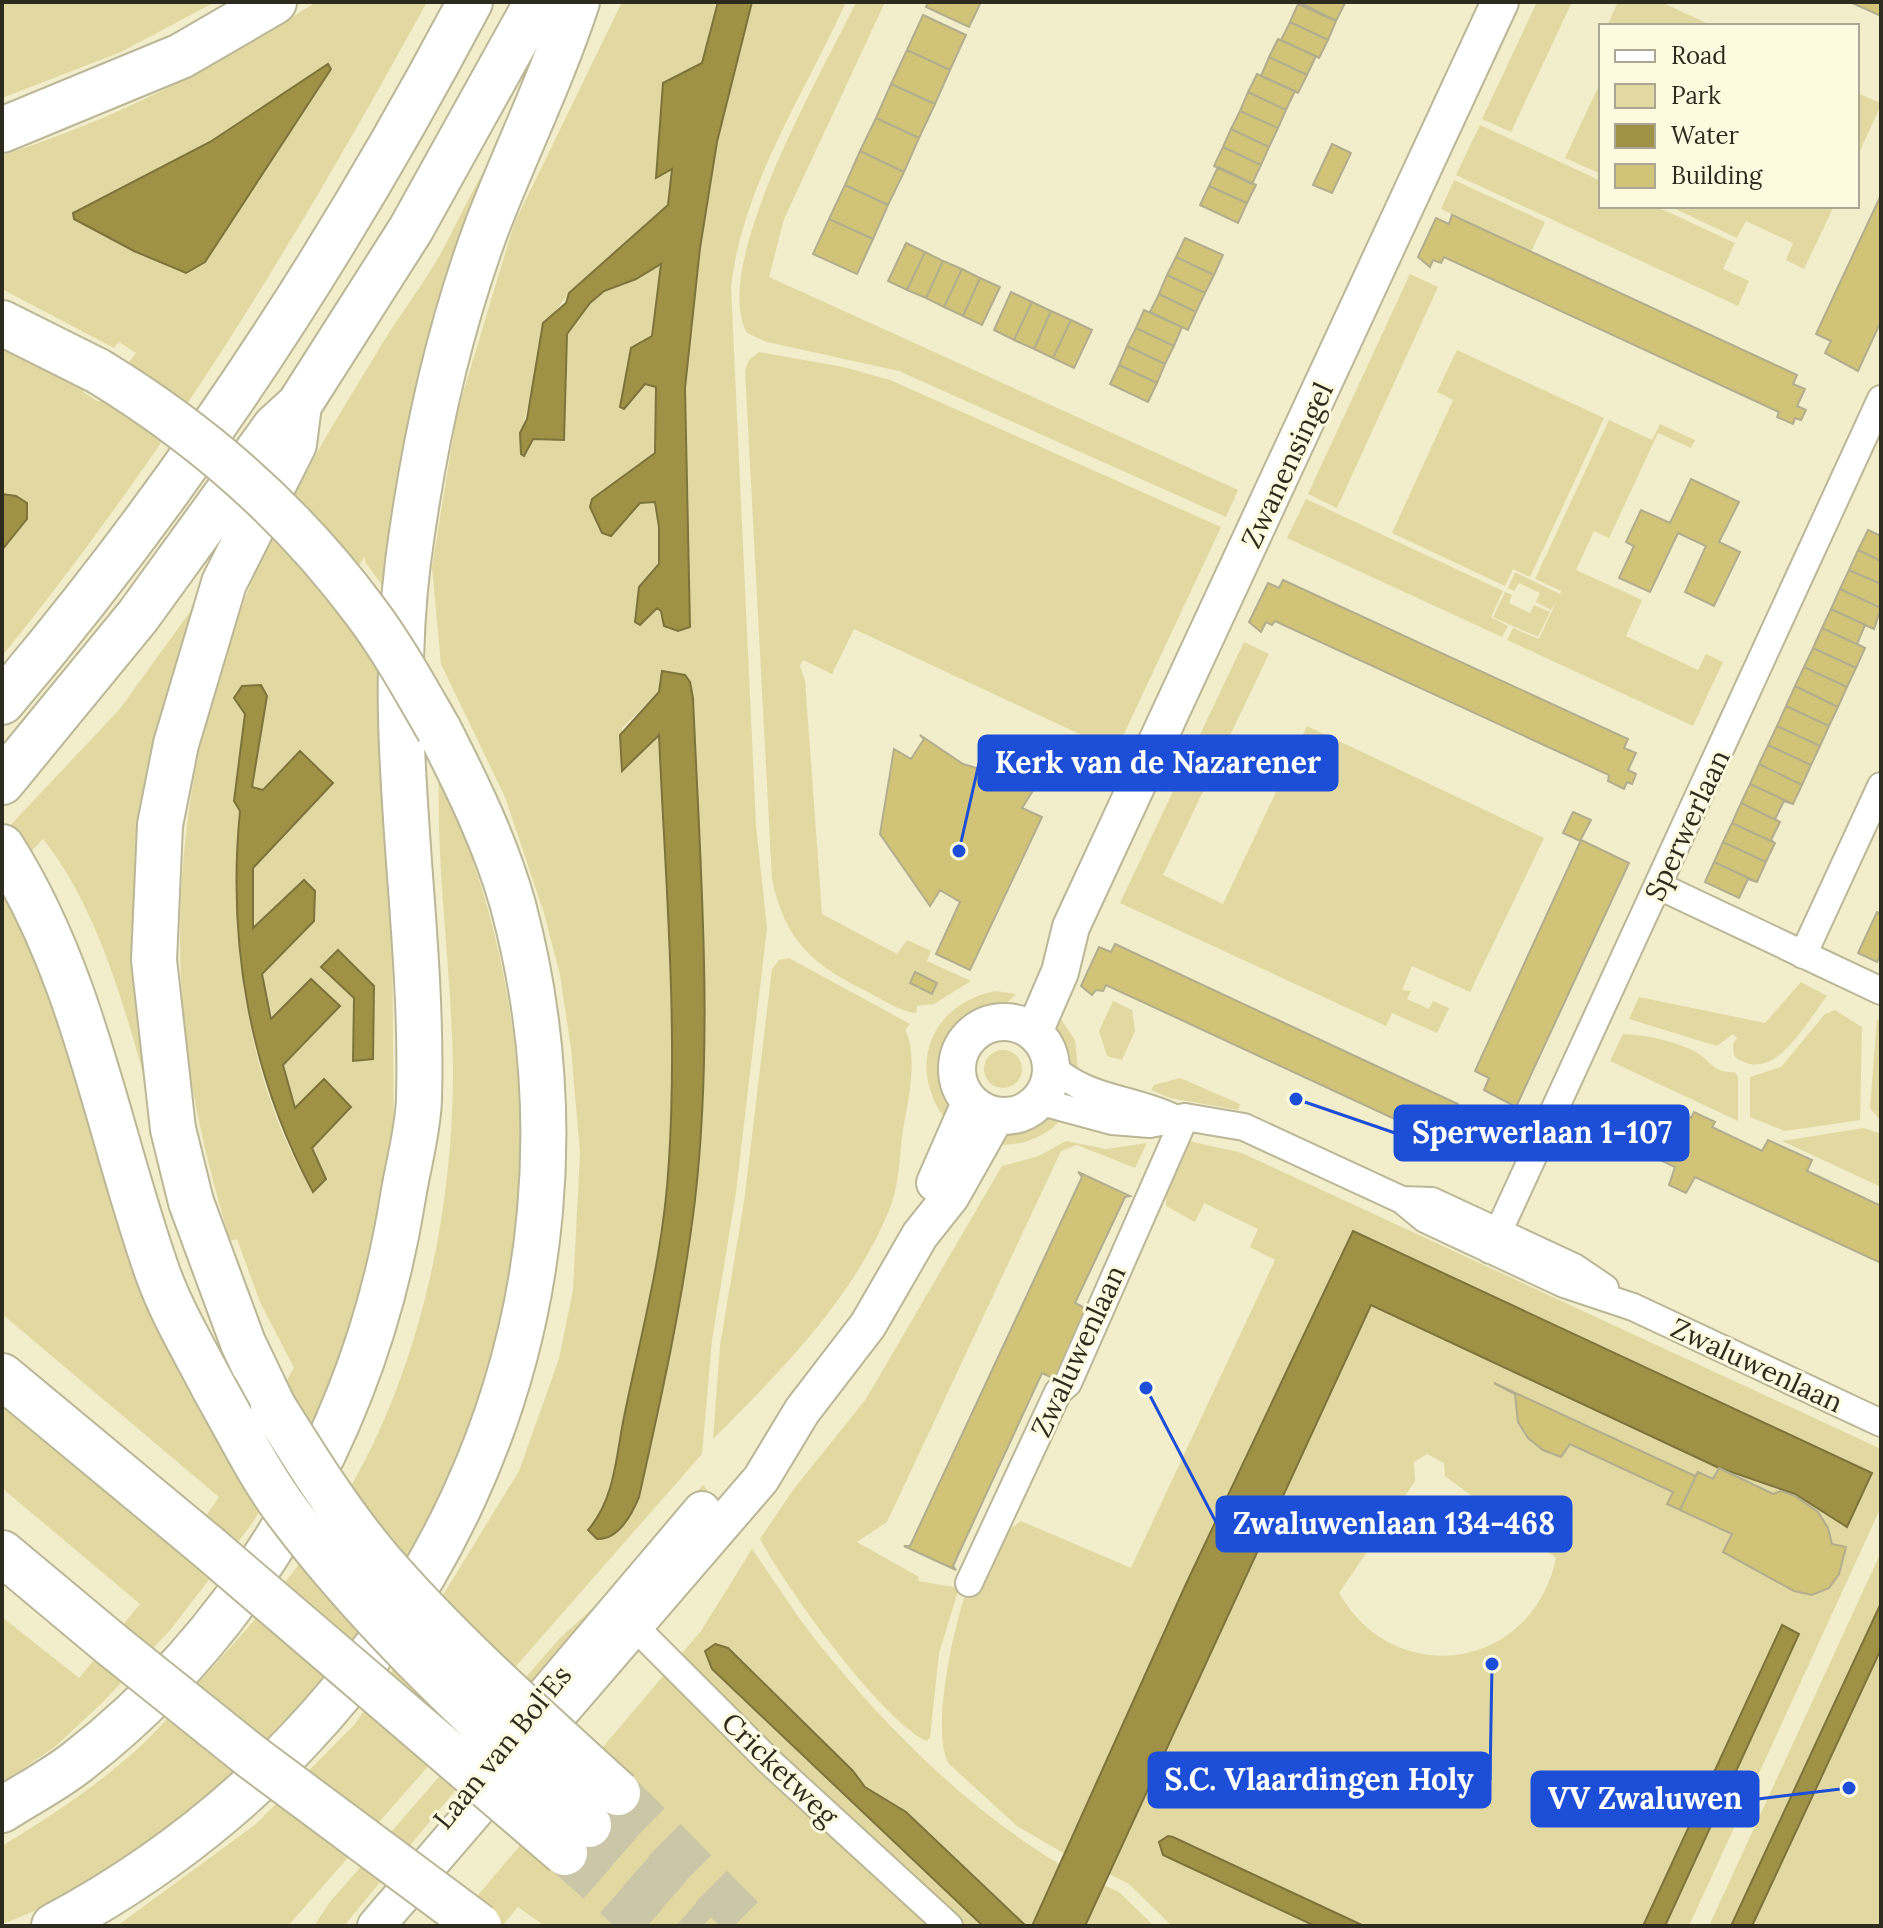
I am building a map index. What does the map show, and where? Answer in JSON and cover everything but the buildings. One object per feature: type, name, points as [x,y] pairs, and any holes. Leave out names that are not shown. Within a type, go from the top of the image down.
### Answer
[{"type":"highway","points":[[2,130],[181,56],[274,2]]},
{"type":"highway","points":[[2,702],[181,473],[290,312],[395,140],[470,2]]},
{"type":"highway","points":[[2,782],[138,616],[275,427],[299,405],[411,229],[537,2]]},
{"type":"highway","points":[[2,1810],[75,1764],[127,1720],[172,1674],[251,1578],[310,1482],[340,1419],[375,1326],[397,1233],[419,1100],[418,1014],[405,855],[400,678],[406,580],[419,483],[435,401],[459,307],[487,226],[561,51],[577,2]]},
{"type":"highway","points":[[2,323],[98,371],[202,443],[281,515],[366,612],[439,730],[483,821],[509,892],[533,1002],[543,1144],[537,1232],[521,1329],[496,1420],[480,1464],[438,1554],[407,1605],[332,1701],[245,1794],[197,1835],[146,1872],[54,1926]]},
{"type":"highway","points":[[299,405],[294,444],[224,583],[176,744],[160,825],[154,960],[173,1129],[191,1202],[243,1343],[273,1406],[302,1452],[381,1561],[514,1698],[618,1793]]},
{"type":"highway","points":[[2,1376],[207,1546],[577,1839],[447,1692],[335,1573],[286,1511],[214,1388],[159,1275],[73,992],[40,915],[8,857]]},
{"type":"highway","points":[[2,1553],[252,1757],[479,1926]]},
{"type":"street","name":"Zwanensingel","points":[[1020,1026],[1060,972],[1071,927],[1500,2]]},
{"type":"street","name":"Sperwerlaan","points":[[1495,1241],[1881,399]]},
{"type":"street","points":[[1803,955],[1881,786]]},
{"type":"street","points":[[1659,886],[1881,991]]},
{"type":"street","points":[[983,1026],[1020,1026],[1046,1047],[1051,1066],[1046,1091],[1038,1101],[1019,1114],[983,1109],[958,1082],[960,1049],[983,1026]]},
{"type":"street","name":"Zwaluwenlaan","points":[[1051,1066],[1082,1089],[1179,1117],[1244,1127],[1402,1200],[1432,1201],[1495,1241],[1574,1267],[1633,1307],[1881,1423]]},
{"type":"street","name":"Zwaluwenlaan","points":[[1038,1101],[1112,1121],[1150,1124],[1179,1117]]},
{"type":"street","name":"Laan van Bol'Es","points":[[354,1926],[659,1577],[754,1450],[802,1411],[868,1325],[920,1235],[951,1196],[983,1109]]},
{"type":"street","name":"Zwaluwenlaan","points":[[969,1583],[1058,1392],[1068,1383],[1100,1313],[1101,1303],[1179,1117]]},
{"type":"street","name":"Laan van Bol'Es","points":[[376,1926],[625,1617]]},
{"type":"street","name":"Cricketweg","points":[[625,1617],[770,1762],[949,1926]]},
{"type":"green space","points":[[2,2],[215,2],[121,52],[2,98]]},
{"type":"green space","points":[[316,2],[427,2],[331,172],[230,339],[120,501],[2,656],[2,550],[27,519],[26,503],[2,494],[2,340],[86,387],[83,392],[99,402],[136,353],[119,342],[114,348],[2,289],[2,155],[85,125],[164,89],[241,48]],"holes":[[[329,65],[331,69],[205,262],[187,273],[134,251],[75,219],[210,142]]]},
{"type":"green space","points":[[622,2],[718,2],[702,63],[678,74],[656,177],[673,168],[668,205],[569,293],[541,330],[539,356],[523,427],[527,453],[533,439],[564,440],[567,334],[590,303],[604,291],[636,279],[661,263],[652,336],[624,409],[645,384],[656,387],[655,453],[607,536],[614,533],[640,503],[655,502],[659,564],[642,582],[655,609],[661,611],[664,626],[690,627],[685,388],[700,248],[717,142],[749,8],[752,2],[846,2],[762,176],[748,212],[731,287],[756,825],[767,928],[736,1192],[712,1340],[702,1454],[288,1926],[117,1926],[256,1824],[354,1725],[421,1631],[519,1471],[559,1359],[573,1290],[580,1153],[571,1049],[560,975],[544,913],[505,797],[441,664],[432,567],[457,413],[514,224]],"holes":[[[663,671],[685,675],[690,682],[693,698],[703,949],[704,1075],[695,1200],[678,1312],[639,1497],[630,1517],[588,1530],[604,1504],[613,1476],[657,1258],[669,1160],[671,1001],[659,735],[625,770],[622,728],[659,692]]]},
{"type":"green space","points":[[856,2],[885,2],[784,219],[769,277],[1238,490],[1226,517],[899,371],[767,342],[747,333],[739,302],[744,262],[756,216],[797,119]]},
{"type":"green space","points":[[1537,2],[1572,2],[1511,132],[1482,119]]},
{"type":"green space","points":[[1618,2],[1661,2],[1709,24],[1608,24]]},
{"type":"green space","points":[[1599,85],[1599,173],[1565,158]]},
{"type":"green space","points":[[531,88],[390,520],[399,608],[365,562],[365,556],[334,605],[397,699],[392,908],[394,1160],[381,1234],[322,1414],[251,1525],[171,1629],[105,1700],[56,1746],[2,1783],[2,1617],[79,1678],[140,1604],[2,1488],[2,1399],[182,1550],[219,1497],[2,1314],[2,882],[43,947],[194,1386],[265,1417],[294,1368],[260,1302],[237,1239],[230,1241],[201,1133],[185,1034],[181,905],[185,841],[194,777],[225,652],[277,526],[349,399],[436,262]],"holes":[[[261,685],[267,696],[252,787],[263,791],[333,783],[253,868],[253,928],[304,880],[315,891],[314,921],[262,974],[295,1109],[325,1179],[313,1192],[290,1150],[257,1057],[240,957],[237,907],[240,810],[234,801],[245,714]],[[374,986],[373,1058],[353,1061],[354,998]]]},
{"type":"green space","points":[[1859,94],[1878,102],[1881,96],[1881,105],[1859,153]]},
{"type":"green space","points":[[1480,125],[1599,180],[1599,208],[1659,208],[1735,243],[1723,269],[1749,281],[1738,306],[1456,175]]},
{"type":"green space","points":[[1454,180],[1545,222],[1531,252],[1441,209]]},
{"type":"green space","points":[[1673,208],[1833,208],[1804,269],[1786,260],[1793,243],[1746,221],[1737,238]]},
{"type":"green space","points":[[1410,274],[1438,287],[1337,508],[1308,494]]},
{"type":"green space","points":[[1457,350],[1604,418],[1530,577],[1513,569],[1505,586],[1392,533],[1453,400],[1437,392]]},
{"type":"green space","points":[[759,352],[843,367],[890,380],[1221,527],[1116,751],[854,629],[832,674],[803,660],[800,666],[805,680],[822,914],[897,954],[907,940],[931,951],[927,961],[971,981],[934,1004],[917,1006],[916,1013],[886,1002],[850,983],[805,950],[785,920],[772,879],[745,370],[749,360]]},
{"type":"green space","points":[[1609,420],[1652,440],[1660,424],[1695,440],[1691,448],[1658,433],[1609,538],[1594,531],[1576,570],[1642,600],[1626,636],[1698,670],[1706,654],[1723,662],[1693,726],[1507,640],[1513,628],[1539,639],[1557,600],[1551,610],[1536,602],[1540,593],[1519,583],[1514,591],[1508,588],[1515,572],[1560,594],[1561,591],[1535,579]]},
{"type":"green space","points":[[1306,499],[1503,591],[1491,617],[1508,626],[1502,637],[1287,538]]},
{"type":"green space","points":[[213,580],[193,641],[158,1128],[114,977],[83,903],[43,839],[2,881],[2,834],[119,710]]},
{"type":"green space","points":[[1505,592],[1512,595],[1509,603],[1530,613],[1534,605],[1550,612],[1538,637],[1493,617]]},
{"type":"green space","points":[[1244,642],[1269,654],[1163,875],[1223,904],[1307,726],[1544,838],[1470,992],[1412,966],[1402,990],[1411,991],[1407,999],[1429,1009],[1433,1001],[1449,1008],[1437,1033],[1392,1013],[1386,1026],[1120,903]]},
{"type":"green space","points":[[439,774],[486,904],[513,1035],[520,1164],[506,1292],[473,1415],[420,1534],[348,1646],[256,1750],[200,1802],[138,1850],[72,1892],[2,1924],[2,1846],[102,1779],[133,1753],[233,1645],[322,1532],[359,1472],[394,1397],[410,1352],[434,1260],[452,1118],[452,1034],[440,848]]},
{"type":"green space","points":[[789,958],[910,1024],[905,1030],[911,1049],[911,1073],[898,1176],[894,1198],[875,1241],[836,1303],[789,1360],[713,1439],[720,1346],[744,1202],[772,969],[779,960]]},
{"type":"green space","points":[[1801,982],[1827,996],[1787,1048],[1762,1064],[1748,1064],[1734,1056],[1733,1044],[1737,1038],[1733,1034],[1717,1046],[1629,1019],[1639,997],[1765,1023]]},
{"type":"green space","points":[[996,991],[1016,994],[1004,1005],[962,1028],[948,1050],[950,1125],[936,1105],[928,1084],[930,1043],[939,1025],[953,1010],[972,998]]},
{"type":"green space","points":[[1113,1001],[1132,1010],[1135,1031],[1122,1060],[1107,1056],[1099,1031]]},
{"type":"green space","points":[[1835,1010],[1862,1027],[1860,1120],[1785,1131],[1750,1117],[1750,1077],[1781,1067],[1825,1014]]},
{"type":"green space","points":[[1056,1012],[1075,1040],[1079,1077],[1066,1062],[1055,1040]]},
{"type":"green space","points":[[1877,1019],[1881,1021],[1881,1121],[1870,1108]]},
{"type":"green space","points":[[1623,1034],[1675,1043],[1698,1053],[1721,1071],[1735,1072],[1738,1077],[1738,1121],[1610,1061]]},
{"type":"green space","points":[[1003,1050],[1017,1055],[1022,1069],[1017,1083],[1003,1088],[989,1083],[984,1069],[989,1055]]},
{"type":"green space","points":[[1180,1078],[1240,1104],[1238,1110],[1170,1098],[1151,1090],[1154,1085]]},
{"type":"green space","points":[[1054,1116],[1061,1120],[1038,1137],[1021,1143],[992,1145],[1004,1132],[1019,1123]]},
{"type":"green space","points":[[1864,1128],[1881,1134],[1881,1187],[1782,1141]]},
{"type":"green space","points":[[1066,1141],[1106,1149],[1147,1143],[1135,1168],[1077,1145],[1061,1151],[887,1522],[857,1542],[919,1577],[918,1581],[959,1588],[939,1653],[930,1738],[926,1741],[884,1706],[835,1649],[760,1539],[793,1490],[866,1399],[1002,1166],[1039,1156]]},
{"type":"green space","points":[[1189,1141],[1242,1153],[1881,1449],[1881,1507],[1689,1926],[1665,1926],[1799,1634],[1782,1625],[1643,1926],[1364,1926],[1173,1837],[1163,1855],[1315,1926],[1172,1926],[1129,1884],[1109,1874],[1371,1305],[1717,1467],[1795,1494],[1846,1527],[1872,1473],[1353,1231],[1186,1584],[1065,1854],[1017,1826],[949,1764],[944,1749],[943,1705],[950,1653],[966,1592],[978,1595],[1006,1532],[1021,1521],[1131,1568],[1275,1260],[1250,1247],[1258,1229],[1204,1203],[1195,1222],[1166,1206],[1166,1188]],"holes":[[[1427,1454],[1444,1463],[1445,1476],[1556,1558],[1542,1595],[1520,1624],[1492,1644],[1460,1654],[1427,1655],[1394,1645],[1364,1624],[1339,1593],[1415,1481],[1414,1462]]]},
{"type":"green space","points":[[703,1485],[707,1490],[578,1641],[344,1926],[314,1926],[330,1902],[560,1638],[606,1596]]},
{"type":"green space","points":[[752,1549],[811,1634],[895,1731],[991,1817],[1061,1865],[1032,1926],[1026,1926],[906,1812],[865,1786],[728,1648],[715,1644],[712,1669],[983,1926],[545,1926],[518,1907],[502,1926],[452,1926],[701,1631]]},
{"type":"green space","points":[[1881,1552],[1881,1603],[1731,1926],[1709,1926]]},
{"type":"green space","points":[[1881,1649],[1881,1926],[1752,1926]]},
{"type":"green space","points":[[1104,1885],[1119,1892],[1154,1926],[1085,1926]]},
{"type":"water","points":[[718,2],[752,2],[717,142],[700,248],[685,388],[690,627],[678,631],[664,626],[661,611],[657,608],[640,625],[635,622],[639,587],[659,564],[655,502],[640,503],[611,536],[602,533],[590,507],[592,499],[655,453],[656,387],[645,384],[624,409],[620,407],[631,348],[652,336],[661,264],[636,279],[604,291],[590,303],[567,334],[564,440],[533,439],[524,456],[521,454],[520,433],[527,419],[543,323],[566,303],[569,293],[668,205],[672,169],[656,178],[663,83],[702,63]]},
{"type":"water","points":[[328,64],[331,69],[205,262],[186,273],[134,251],[74,219],[73,213],[210,142]]},
{"type":"water","points":[[2,494],[16,496],[27,503],[27,519],[2,550]]},
{"type":"water","points":[[662,671],[685,675],[690,682],[693,698],[704,949],[701,1138],[684,1275],[639,1497],[618,1531],[597,1539],[588,1530],[604,1505],[613,1476],[657,1259],[669,1160],[671,1001],[659,735],[622,771],[620,735],[659,692]]},
{"type":"water","points":[[261,685],[267,696],[252,787],[263,790],[300,751],[333,783],[253,868],[253,928],[304,880],[315,891],[314,921],[262,974],[271,1019],[311,979],[340,1006],[283,1065],[295,1108],[324,1079],[351,1107],[312,1148],[326,1179],[313,1192],[273,1101],[248,1007],[241,959],[237,910],[240,811],[234,801],[245,714],[234,698],[242,686]]},
{"type":"water","points":[[338,950],[374,986],[373,1059],[353,1061],[354,998],[321,967]]},
{"type":"water","points":[[1353,1231],[1872,1473],[1847,1527],[1795,1494],[1717,1467],[1371,1305],[1085,1926],[1032,1926],[1186,1584]]},
{"type":"water","points":[[1881,1603],[1881,1649],[1752,1926],[1731,1926]]},
{"type":"water","points":[[1782,1625],[1799,1634],[1665,1926],[1643,1926]]},
{"type":"water","points":[[715,1644],[728,1648],[853,1771],[865,1787],[906,1812],[1026,1926],[983,1926],[712,1669],[705,1651]]},
{"type":"water","points":[[1168,1836],[1364,1926],[1315,1926],[1163,1855],[1159,1842]]},
{"type":"tunnel","points":[[618,1793],[751,1926]]},
{"type":"tunnel","points":[[589,1825],[703,1926]]},
{"type":"tunnel","points":[[565,1853],[648,1926]]},
{"type":"place","name":"Kerk van de Nazarener","points":[[959,851]]},
{"type":"place","name":"Sperwerlaan 1-107","points":[[1296,1099]]},
{"type":"place","name":"Zwaluwenlaan 134-468","points":[[1146,1388]]},
{"type":"place","name":"S.C. Vlaardingen Holy","points":[[1492,1664]]},
{"type":"place","name":"VV Zwaluwen","points":[[1849,1788]]}]
